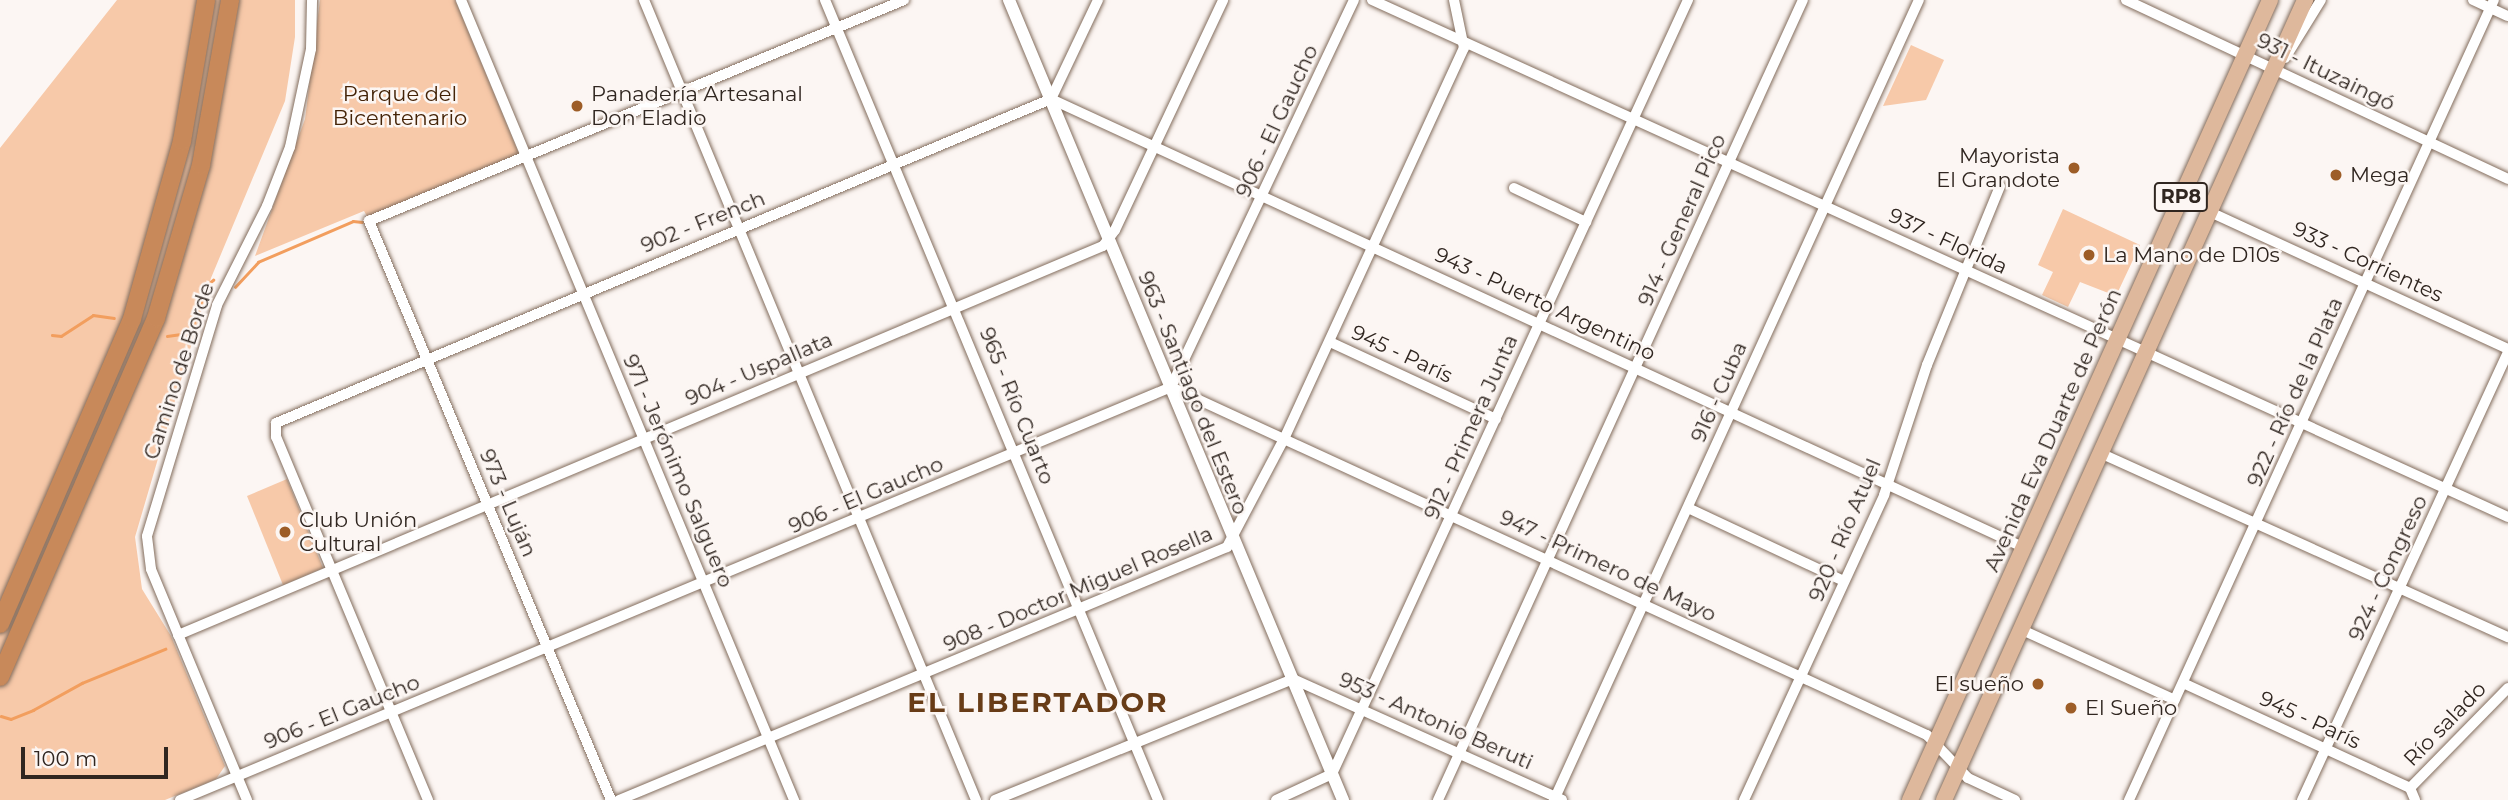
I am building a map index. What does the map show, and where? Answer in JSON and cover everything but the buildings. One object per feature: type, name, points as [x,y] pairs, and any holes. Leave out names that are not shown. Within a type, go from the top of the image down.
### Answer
[{"type":"highway","points":[[0,624],[132,319],[182,141],[206,0]]},
{"type":"highway","points":[[0,677],[156,318],[201,165],[230,0]]},
{"type":"main road","name":"Avenida Eva Duarte de Perón","points":[[1910,800],[2272,0]]},
{"type":"main road","name":"RP8","points":[[1944,800],[2305,0]]},
{"type":"street","name":"Camino de Borde","points":[[247,800],[148,559],[149,528],[217,305],[267,206],[290,147],[311,49],[312,0]]},
{"type":"street","name":"971 - Jerónimo Salguero","points":[[461,0],[794,800]]},
{"type":"street","points":[[644,0],[976,800]]},
{"type":"street","name":"965 - Río Cuarto","points":[[825,0],[956,307],[1158,800]]},
{"type":"street","points":[[526,158],[904,0]]},
{"type":"street","name":"963 - Santiago del Estero","points":[[1009,0],[1343,800]]},
{"type":"street","points":[[1051,99],[1098,0]]},
{"type":"street","points":[[1109,240],[1223,0]]},
{"type":"street","name":"906 - El Gaucho","points":[[180,800],[1171,387],[1354,0]]},
{"type":"street","name":"937 - Florida","points":[[1372,0],[2508,517]]},
{"type":"street","points":[[1454,0],[1465,43]]},
{"type":"street","name":"912 - Primera Junta","points":[[1332,774],[1688,0]]},
{"type":"street","name":"914 - General Pico","points":[[1438,800],[1803,0]]},
{"type":"street","name":"916 - Cuba","points":[[1557,799],[1919,0]]},
{"type":"street","name":"931 - Ituzaingó","points":[[2126,0],[2248,56],[2274,72],[2508,179]]},
{"type":"street","points":[[2274,72],[2301,38],[2321,0]]},
{"type":"street","points":[[2473,0],[2492,4],[2508,16]]},
{"type":"street","name":"922 - Río de la Plata","points":[[2129,800],[2492,4]]},
{"type":"street","name":"908 - Doctor Miguel Rosella","points":[[619,800],[925,675],[1234,540],[1330,342],[1465,43]]},
{"type":"street","name":"943 - Puerto Argentino","points":[[1051,99],[2023,547]]},
{"type":"street","name":"902 - French","points":[[333,569],[275,429],[281,418],[1051,99]]},
{"type":"street","name":"973 - Luján","points":[[526,158],[369,221],[611,800]]},
{"type":"street","name":"920 - Río Atuel","points":[[1744,800],[1889,484],[1927,365],[1968,271],[1968,257],[2000,186]]},
{"type":"street","points":[[1514,188],[1586,222]]},
{"type":"street","name":"933 - Corrientes","points":[[2210,212],[2366,282],[2508,351]]},
{"type":"street","name":"904 - Uspallata","points":[[178,635],[799,374],[1109,240]]},
{"type":"street","name":"945 - París","points":[[1330,342],[1496,419]]},
{"type":"street","name":"924 - Congreso","points":[[2302,800],[2508,351]]},
{"type":"street","name":"947 - Primero de Mayo","points":[[1171,387],[1801,676],[1936,742],[1957,770],[2015,800]]},
{"type":"street","points":[[2100,453],[2508,637]]},
{"type":"street","points":[[1688,508],[1844,581]]},
{"type":"street","points":[[333,569],[428,800]]},
{"type":"street","points":[[2020,629],[2175,699]]},
{"type":"street","points":[[995,800],[1133,741],[1293,679]]},
{"type":"street","name":"953 - Antonio Beruti","points":[[1293,679],[1557,799]]},
{"type":"street","name":"945 - París","points":[[2183,683],[2410,788]]},
{"type":"street","name":"Río salado","points":[[2410,788],[2508,688]]},
{"type":"street","points":[[1276,800],[1332,774]]},
{"type":"street","points":[[2410,788],[2414,800]]},
{"type":"green space","points":[[117,0],[295,0],[295,37],[285,101],[211,278],[135,537],[142,589],[171,636],[225,766],[216,779],[165,800],[0,800],[0,148]]},
{"type":"green space","name":"Parque del Bicentenario","points":[[320,0],[455,0],[519,154],[368,218],[364,211],[255,256],[305,119]]},
{"type":"green space","points":[[1911,45],[1944,60],[1926,100],[1883,106]]},
{"type":"green space","name":"La Mano de D10s","points":[[2063,209],[2140,245],[2116,296],[2080,282],[2068,307],[2042,295],[2053,272],[2038,265]]},
{"type":"green space","name":"Club Unión Cultural","points":[[287,479],[323,568],[283,585],[247,496]]},
{"type":"waterway","points":[[235,287],[258,262],[353,221],[362,222]]},
{"type":"waterway","points":[[167,336],[181,334],[193,324],[207,285],[213,280]]},
{"type":"waterway","points":[[52,335],[61,336],[93,315],[114,318]]},
{"type":"waterway","points":[[1,716],[11,719],[82,683],[165,649]]},
{"type":"place","name":"Panadería Artesanal Don Eladio","points":[[577,106]]},
{"type":"place","name":"Mayorista El Grandote","points":[[2074,168]]},
{"type":"place","name":"Mega","points":[[2336,175]]},
{"type":"place","name":"La Mano de D10s","points":[[2089,255]]},
{"type":"place","name":"Club Unión Cultural","points":[[285,532]]},
{"type":"place","name":"El sueño","points":[[2038,684]]},
{"type":"place","name":"El Sueño","points":[[2071,708]]},
{"type":"district","name":"EL LIBERTADOR","points":[[1038,702]]}]
